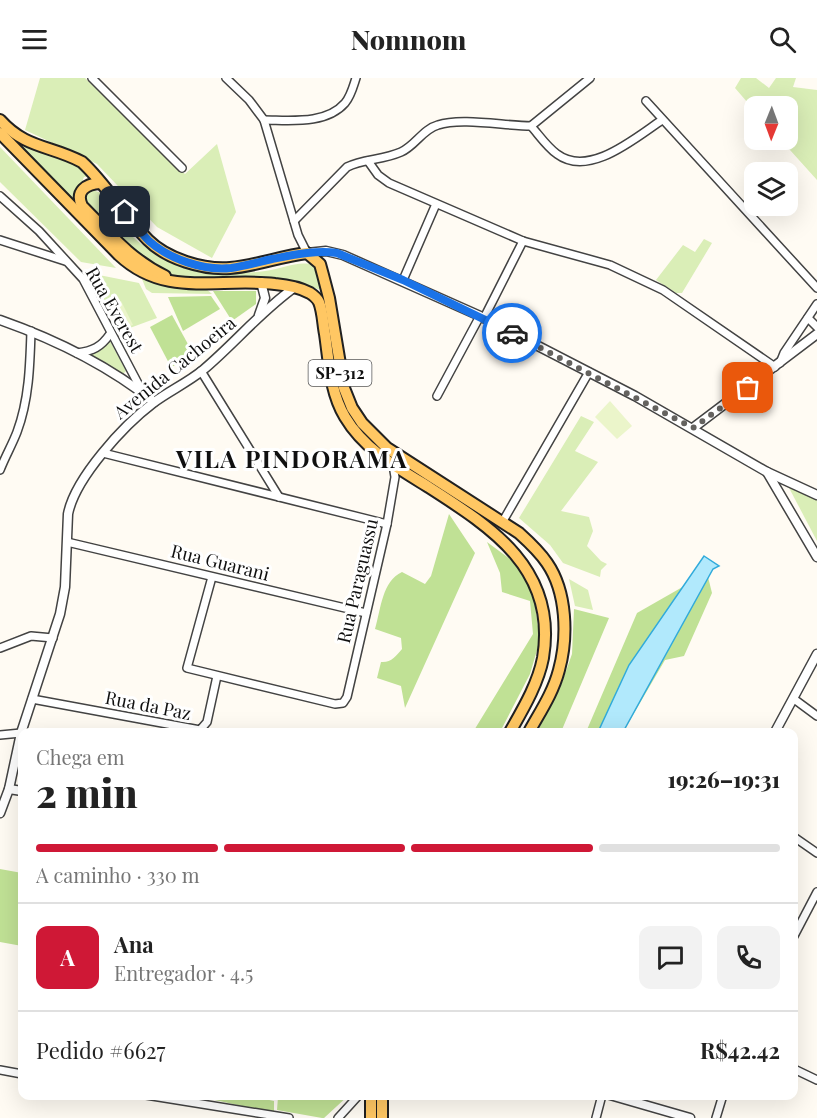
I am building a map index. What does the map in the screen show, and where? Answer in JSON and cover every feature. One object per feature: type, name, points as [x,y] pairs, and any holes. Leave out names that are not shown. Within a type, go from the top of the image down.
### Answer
[{"type":"main road","points":[[0,120],[25,142],[69,155],[82,162],[149,241],[170,255],[215,268],[231,268],[307,253]]},
{"type":"main road","name":"SP-312","points":[[0,133],[128,263],[150,277],[178,282],[261,282],[295,287],[308,292],[318,301],[333,388],[343,413],[357,434],[393,465],[464,510],[501,539],[527,568],[535,585],[544,622],[543,659],[532,691],[512,728]]},
{"type":"main road","points":[[100,183],[86,186],[80,193],[79,199],[82,206],[132,256],[144,265],[178,282]]},
{"type":"main road","name":"SP-312","points":[[307,253],[320,264],[329,298],[344,388],[352,408],[362,423],[387,447],[502,521],[537,549],[557,584],[564,625],[560,669],[548,698],[531,728]]},
{"type":"main road","points":[[371,1100],[371,1118]]},
{"type":"main road","points":[[382,1100],[382,1118]]},
{"type":"street","points":[[92,78],[182,168]]},
{"type":"street","points":[[226,78],[249,100],[264,120],[301,244],[307,253],[326,251],[343,255],[482,317],[693,428],[767,472],[817,495]]},
{"type":"street","points":[[264,120],[318,118],[332,112],[344,105],[350,96],[356,78]]},
{"type":"street","points":[[294,221],[347,167],[400,153],[438,124],[531,126],[590,78]]},
{"type":"street","points":[[646,101],[817,288]]},
{"type":"street","points":[[531,126],[557,155],[567,160],[584,162],[601,158],[662,120]]},
{"type":"street","points":[[368,161],[378,175],[389,183],[436,204],[523,241],[610,265],[663,290],[778,365]]},
{"type":"street","name":"Rua Everest","points":[[0,196],[39,231],[83,279],[143,393]]},
{"type":"street","points":[[403,280],[436,204]]},
{"type":"street","points":[[0,240],[68,262]]},
{"type":"street","points":[[437,396],[523,241]]},
{"type":"street","name":"Avenida Cachoeira","points":[[257,321],[265,298],[261,282]]},
{"type":"street","name":"Avenida Cachoeira","points":[[23,728],[53,638],[65,586],[70,502],[103,453],[154,402],[201,371],[295,287]]},
{"type":"street","points":[[778,365],[817,304]]},
{"type":"street","points":[[808,318],[817,327]]},
{"type":"street","points":[[0,321],[31,331],[77,353],[154,402]]},
{"type":"street","points":[[0,470],[23,415],[29,381],[31,331]]},
{"type":"street","points":[[77,353],[97,348],[110,334]]},
{"type":"street","points":[[693,428],[817,334]]},
{"type":"street","points":[[201,371],[279,497]]},
{"type":"street","points":[[502,521],[589,372]]},
{"type":"street","points":[[103,453],[387,524]]},
{"type":"street","name":"Rua Paraguassu","points":[[217,675],[335,704],[343,703],[347,697],[387,524],[395,477],[393,465]]},
{"type":"street","points":[[767,472],[817,557]]},
{"type":"street","name":"Rua Guarani","points":[[67,542],[366,613]]},
{"type":"street","points":[[212,577],[187,668],[217,675]]},
{"type":"street","points":[[0,648],[31,636],[53,638]]},
{"type":"street","points":[[777,728],[817,654]]},
{"type":"street","name":"Rua da Paz","points":[[202,728],[207,722],[217,675]]},
{"type":"street","name":"Rua da Paz","points":[[32,699],[179,728]]},
{"type":"street","points":[[794,699],[817,716]]},
{"type":"street","points":[[0,735],[18,733]]},
{"type":"street","name":"Avenida Cachoeira","points":[[0,813],[9,789],[18,747]]},
{"type":"street","points":[[9,789],[18,790]]},
{"type":"street","points":[[798,840],[817,853]]},
{"type":"street","points":[[798,928],[817,892]]},
{"type":"street","points":[[0,1070],[18,1073]]},
{"type":"street","points":[[798,1072],[817,1080]]},
{"type":"street","points":[[177,1100],[289,1118]]},
{"type":"street","points":[[338,1118],[355,1100]]},
{"type":"street","points":[[596,1118],[601,1100]]},
{"type":"street","points":[[627,1100],[690,1118]]},
{"type":"street","points":[[716,1118],[721,1100]]},
{"type":"green space","points":[[40,78],[85,78],[185,174],[217,144],[236,212],[212,258],[157,227],[97,164],[25,130]]},
{"type":"green space","points":[[741,78],[756,78],[769,88],[776,78],[796,78],[793,87],[817,90],[817,180],[790,150],[798,150],[798,96],[744,96],[744,98],[735,88]]},
{"type":"green space","points":[[22,143],[80,166],[91,176],[84,177],[74,201],[20,146]]},
{"type":"green space","points":[[0,147],[116,268],[81,262],[0,182]]},
{"type":"green space","points":[[93,190],[101,193],[120,222],[134,238],[164,258],[180,265],[212,272],[247,273],[308,264],[314,265],[325,288],[321,290],[264,278],[178,276],[158,269],[129,248],[87,204],[86,195]]},
{"type":"green space","points":[[704,239],[712,243],[682,293],[676,293],[656,280],[683,245],[695,252]]},
{"type":"green space","points":[[89,273],[139,283],[157,318],[119,332]]},
{"type":"green space","points":[[140,274],[205,288],[212,294],[152,293],[146,289]]},
{"type":"green space","points":[[213,291],[256,291],[256,304],[232,321]]},
{"type":"green space","points":[[211,296],[220,309],[183,331],[168,297]]},
{"type":"green space","points":[[121,301],[133,325],[118,330],[106,307]]},
{"type":"green space","points":[[172,315],[195,357],[171,367],[150,327]]},
{"type":"green space","points":[[110,341],[126,371],[121,376],[91,355]]},
{"type":"green space","points":[[610,401],[632,426],[617,439],[595,417]]},
{"type":"green space","points":[[581,416],[594,422],[575,451],[598,462],[561,511],[589,517],[593,531],[587,546],[607,564],[601,570],[600,577],[563,563],[550,545],[519,518]]},
{"type":"green space","points":[[787,484],[817,499],[817,541]]},
{"type":"green space","points":[[449,514],[475,553],[405,708],[401,686],[377,678],[381,662],[390,660],[402,649],[401,638],[375,629],[383,596],[395,576],[402,572],[425,584],[431,576]]},
{"type":"green space","points":[[487,542],[510,559],[526,576],[534,599],[540,640],[530,674],[502,728],[475,728],[533,634],[530,601],[502,592],[500,573]]},
{"type":"green space","points":[[707,573],[712,593],[684,656],[665,660],[625,728],[588,728],[637,613]]},
{"type":"green space","points":[[569,579],[588,590],[593,610],[575,606]]},
{"type":"green space","points":[[574,609],[609,618],[563,728],[539,728],[560,688],[572,654]]},
{"type":"green space","points":[[0,869],[18,872],[18,945],[0,942]]},
{"type":"green space","points":[[215,1100],[274,1101],[274,1113]]},
{"type":"green space","points":[[278,1100],[344,1100],[324,1118],[277,1110]]},
{"type":"water","points":[[704,556],[719,566],[713,569],[625,728],[600,728],[629,665]]},
{"type":"way so far","points":[[512,333],[636,396],[693,428],[748,388]]},
{"type":"district","name":"VILA PINDORAMA","points":[[292,460]]},
{"type":"route","points":[[125,212],[149,241],[170,255],[192,263],[215,268],[231,268],[290,255],[326,251],[337,253],[403,280],[512,333]]}]
